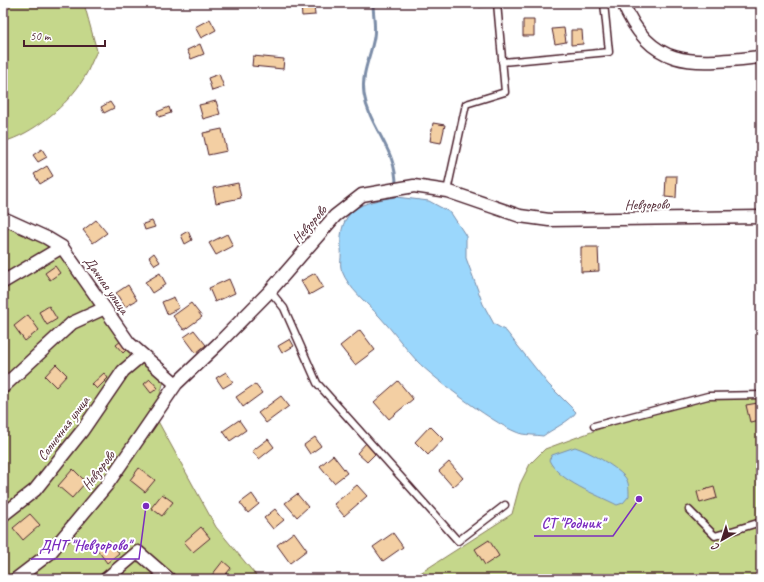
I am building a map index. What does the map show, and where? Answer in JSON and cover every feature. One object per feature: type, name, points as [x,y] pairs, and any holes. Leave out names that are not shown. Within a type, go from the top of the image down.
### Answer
[{"type":"street","points":[[623,3],[646,41],[659,52],[674,58],[687,61],[718,61],[761,57]]},
{"type":"street","name":"Невзорово","points":[[16,579],[50,553],[106,486],[176,384],[270,291],[335,216],[362,195],[414,186],[448,191],[520,216],[549,220],[761,217]]},
{"type":"street","name":"Дачная улица","points":[[3,218],[47,238],[62,247],[129,343],[176,384]]},
{"type":"street","points":[[3,282],[62,247]]},
{"type":"street","points":[[3,387],[72,323],[105,308]]},
{"type":"street","name":"Солнечная улица","points":[[3,515],[35,490],[82,431],[123,370],[142,355]]},
{"type":"street","points":[[106,579],[138,552],[169,579]]},
{"type":"lane","points":[[448,191],[466,104],[505,92],[497,3]]},
{"type":"lane","points":[[502,62],[609,52],[604,3]]},
{"type":"lane","points":[[270,291],[284,308],[317,383],[458,541],[505,505]]},
{"type":"lane","points":[[594,426],[708,396],[761,395]]},
{"type":"lane","points":[[689,510],[715,536],[761,522]]},
{"type":"green space","points":[[9,3],[81,3],[85,7],[97,51],[84,78],[69,98],[59,108],[38,125],[14,138],[3,142],[3,8]]},
{"type":"green space","points":[[3,219],[50,235],[82,264],[121,337],[164,381],[154,414],[216,527],[259,579],[3,579]]},
{"type":"green space","points":[[761,395],[761,579],[411,579],[512,514],[520,484],[530,464],[545,449],[621,421],[711,399]]},
{"type":"water","points":[[396,197],[429,201],[451,213],[466,236],[466,258],[483,304],[494,324],[506,331],[548,384],[576,412],[561,425],[543,436],[522,434],[499,423],[483,413],[425,369],[412,356],[380,317],[353,290],[342,271],[341,266],[341,235],[343,225],[348,216],[362,205]]},
{"type":"water","points":[[575,447],[602,459],[625,477],[628,483],[629,496],[623,503],[617,505],[579,487],[569,481],[554,468],[549,460],[552,455]]},
{"type":"building","points":[[479,3],[493,3],[493,6],[479,7]]},
{"type":"building","points":[[314,5],[315,15],[302,16],[301,6]]},
{"type":"building","points":[[210,19],[216,30],[201,38],[195,27]]},
{"type":"building","points":[[523,20],[534,20],[534,36],[523,36]]},
{"type":"building","points":[[564,28],[566,42],[555,44],[552,29]]},
{"type":"building","points":[[571,30],[582,30],[583,44],[571,45]]},
{"type":"building","points":[[200,44],[204,54],[191,59],[187,50]]},
{"type":"building","points":[[253,56],[284,59],[283,69],[252,66]]},
{"type":"building","points":[[219,74],[224,87],[212,91],[208,78]]},
{"type":"building","points":[[216,101],[220,114],[203,119],[199,105]]},
{"type":"building","points":[[110,102],[114,108],[104,113],[101,107]]},
{"type":"building","points":[[169,107],[171,113],[159,117],[157,112]]},
{"type":"building","points":[[433,123],[445,125],[441,143],[430,141]]},
{"type":"building","points":[[222,129],[227,151],[208,155],[203,133]]},
{"type":"building","points":[[42,149],[47,157],[38,162],[33,155]]},
{"type":"building","points":[[47,166],[53,176],[40,184],[34,174]]},
{"type":"building","points":[[666,176],[677,176],[676,198],[665,197]]},
{"type":"building","points":[[238,183],[241,198],[216,203],[213,188]]},
{"type":"building","points":[[96,220],[107,233],[93,243],[83,230]]},
{"type":"building","points":[[152,221],[155,227],[145,230],[143,224]]},
{"type":"building","points":[[188,231],[192,240],[185,244],[181,235]]},
{"type":"building","points":[[227,234],[233,246],[216,255],[209,243]]},
{"type":"building","points":[[581,247],[598,247],[599,271],[581,272]]},
{"type":"building","points":[[154,253],[160,262],[155,265],[149,257]]},
{"type":"building","points":[[55,266],[60,273],[50,280],[45,273]]},
{"type":"building","points":[[160,273],[166,284],[152,293],[145,282]]},
{"type":"building","points":[[315,273],[323,287],[309,295],[301,281]]},
{"type":"building","points":[[229,279],[235,293],[215,302],[209,288]]},
{"type":"building","points":[[128,285],[137,300],[125,307],[116,293]]},
{"type":"building","points":[[174,297],[179,308],[167,314],[162,302]]},
{"type":"building","points":[[191,303],[202,317],[184,330],[173,316]]},
{"type":"building","points":[[49,306],[57,319],[47,325],[39,312]]},
{"type":"building","points":[[28,315],[39,330],[25,341],[14,326]]},
{"type":"building","points":[[194,330],[206,345],[196,353],[184,337]]},
{"type":"building","points":[[360,330],[375,350],[355,365],[340,346]]},
{"type":"building","points":[[290,339],[294,346],[282,353],[278,346]]},
{"type":"building","points":[[121,341],[127,349],[123,353],[116,345]]},
{"type":"building","points":[[56,364],[67,375],[56,387],[45,376]]},
{"type":"building","points":[[226,372],[233,382],[223,388],[216,378]]},
{"type":"building","points":[[104,373],[108,378],[97,389],[92,384]]},
{"type":"building","points":[[150,379],[158,388],[151,393],[144,384]]},
{"type":"building","points":[[398,381],[413,399],[389,419],[374,402]]},
{"type":"building","points":[[255,384],[262,393],[243,407],[236,397]]},
{"type":"building","points":[[281,396],[289,406],[266,423],[258,413]]},
{"type":"building","points":[[758,403],[761,420],[750,422],[746,405]]},
{"type":"building","points":[[239,420],[246,430],[230,441],[223,431]]},
{"type":"building","points":[[430,426],[443,439],[428,455],[415,442]]},
{"type":"building","points":[[315,437],[321,446],[310,454],[304,445]]},
{"type":"building","points":[[268,439],[274,447],[259,459],[252,451]]},
{"type":"building","points":[[366,443],[377,452],[367,462],[357,453]]},
{"type":"building","points":[[333,455],[347,473],[334,483],[320,466]]},
{"type":"building","points":[[449,462],[463,478],[453,487],[439,471]]},
{"type":"building","points":[[139,468],[155,480],[145,492],[130,480]]},
{"type":"building","points":[[73,469],[86,482],[72,498],[58,486]]},
{"type":"building","points":[[357,485],[367,496],[344,516],[334,504]]},
{"type":"building","points":[[714,487],[717,498],[700,503],[697,492]]},
{"type":"building","points":[[162,494],[173,502],[162,516],[151,508]]},
{"type":"building","points":[[252,494],[259,504],[248,513],[240,503]]},
{"type":"building","points":[[297,494],[308,507],[297,517],[285,503]]},
{"type":"building","points":[[275,509],[284,520],[273,529],[264,518]]},
{"type":"building","points":[[30,514],[40,525],[23,540],[13,528]]},
{"type":"building","points":[[201,527],[210,538],[193,552],[184,542]]},
{"type":"building","points":[[294,532],[307,550],[290,563],[277,545]]},
{"type":"building","points":[[393,533],[403,547],[383,561],[373,547]]},
{"type":"building","points":[[109,540],[119,553],[107,563],[97,549]]},
{"type":"building","points":[[489,540],[499,556],[485,565],[475,549]]},
{"type":"building","points":[[223,561],[231,568],[222,579],[217,579],[212,575]]},
{"type":"waterway","points":[[373,3],[375,33],[365,72],[363,86],[364,94],[371,118],[388,150],[392,161],[396,186]]},
{"type":"place","name":"СТ \"Родник\"","points":[[639,499]]},
{"type":"place","name":"ДНТ \"Невзорово\"","points":[[146,506]]}]
